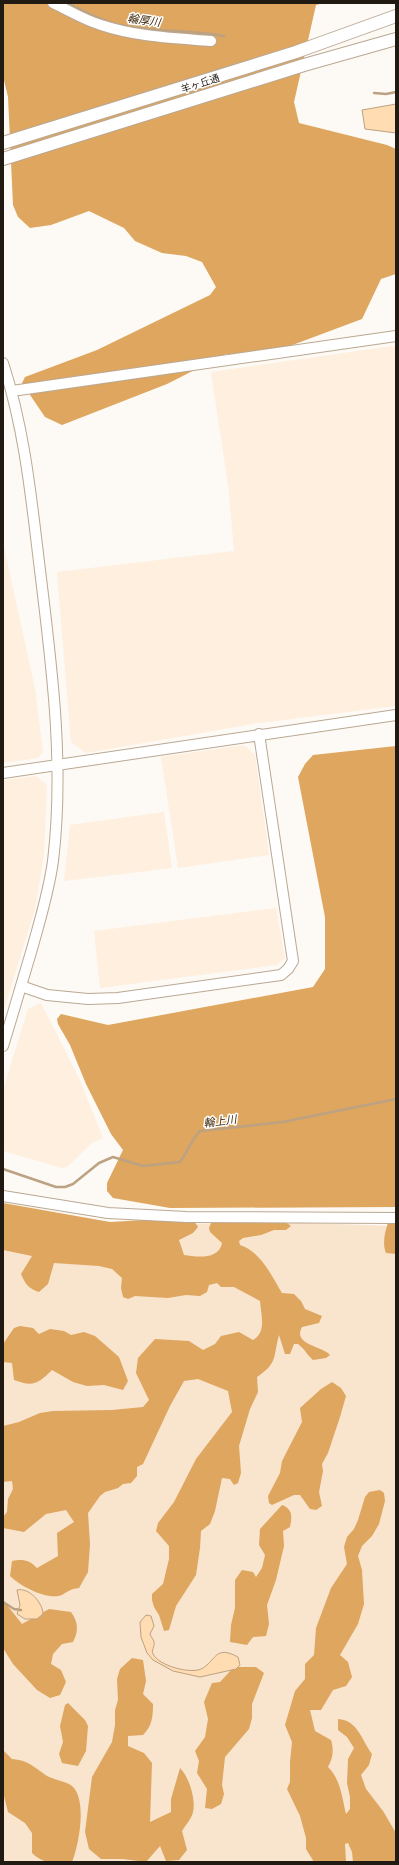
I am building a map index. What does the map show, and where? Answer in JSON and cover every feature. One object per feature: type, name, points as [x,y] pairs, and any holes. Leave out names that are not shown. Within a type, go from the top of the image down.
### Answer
[{"type":"main road","name":"羊ヶ丘通","points":[[3,143],[282,57],[396,16]]},
{"type":"main road","name":"羊ヶ丘通","points":[[3,159],[297,67],[396,39]]},
{"type":"street","points":[[53,3],[99,25],[124,32],[147,36],[211,41]]},
{"type":"street","points":[[12,391],[396,336]]},
{"type":"street","points":[[3,362],[12,391],[26,464],[43,590],[57,725],[59,765],[58,814],[53,863],[42,913],[3,1046]]},
{"type":"street","points":[[3,773],[260,734],[396,716]]},
{"type":"street","points":[[21,986],[47,995],[88,999],[118,998],[281,975],[288,969],[293,961],[260,734]]},
{"type":"street","points":[[3,1196],[108,1213],[186,1217],[396,1218]]},
{"type":"shaded area","points":[[3,3],[324,3],[316,5],[294,102],[299,123],[387,145],[396,149],[396,274],[381,279],[362,319],[263,356],[226,354],[167,384],[62,425],[45,417],[22,383],[25,377],[97,350],[210,295],[216,287],[202,262],[186,256],[162,253],[135,241],[124,228],[89,211],[51,225],[30,228],[18,217],[13,205],[8,97],[3,76]]},
{"type":"shaded area","points":[[396,104],[396,133],[365,129],[362,110]]},
{"type":"shaded area","points":[[392,346],[396,348],[396,706],[259,723],[86,753],[71,742],[57,572],[234,551],[229,492],[211,372]]},
{"type":"shaded area","points":[[3,542],[35,689],[43,752],[38,758],[3,763]]},
{"type":"shaded area","points":[[244,745],[255,755],[269,855],[178,868],[161,757]]},
{"type":"shaded area","points":[[396,746],[396,1207],[170,1208],[113,1198],[107,1191],[107,1183],[123,1150],[111,1134],[86,1084],[70,1045],[58,1024],[57,1019],[61,1014],[108,1025],[313,987],[325,969],[325,917],[298,777],[305,764],[313,755]]},
{"type":"shaded area","points":[[36,776],[47,785],[44,855],[35,909],[3,1013],[3,780]]},
{"type":"shaded area","points":[[164,812],[172,868],[64,881],[70,825]]},
{"type":"shaded area","points":[[276,908],[285,958],[277,965],[100,988],[94,931]]},
{"type":"shaded area","points":[[41,1003],[79,1078],[103,1138],[92,1143],[67,1167],[62,1168],[3,1151],[3,1090],[28,1009]]},
{"type":"shaded area","points":[[3,1203],[110,1222],[162,1219],[194,1221],[198,1227],[193,1233],[179,1240],[184,1255],[201,1257],[212,1255],[217,1252],[222,1243],[210,1232],[209,1228],[212,1221],[284,1221],[291,1226],[286,1230],[274,1230],[261,1235],[243,1238],[239,1241],[240,1245],[247,1248],[260,1259],[282,1293],[294,1294],[301,1301],[305,1309],[322,1316],[319,1323],[302,1327],[300,1333],[301,1338],[330,1355],[326,1358],[313,1360],[298,1344],[294,1344],[290,1354],[285,1354],[279,1335],[272,1363],[257,1377],[258,1392],[250,1409],[239,1446],[241,1473],[238,1483],[234,1485],[230,1479],[222,1478],[215,1511],[210,1524],[201,1531],[196,1575],[176,1606],[169,1630],[164,1631],[152,1600],[152,1594],[163,1584],[169,1559],[169,1546],[156,1531],[158,1523],[174,1502],[196,1459],[232,1412],[228,1391],[198,1379],[184,1381],[170,1406],[143,1464],[137,1467],[137,1476],[131,1483],[123,1484],[118,1488],[105,1492],[100,1496],[88,1513],[90,1544],[88,1572],[79,1588],[56,1596],[49,1596],[34,1592],[20,1584],[10,1576],[12,1561],[26,1561],[37,1568],[58,1556],[57,1533],[74,1522],[66,1510],[46,1514],[24,1532],[3,1528],[3,1517],[7,1512],[8,1499],[13,1489],[12,1481],[3,1482],[3,1426],[19,1422],[40,1413],[53,1411],[112,1410],[143,1407],[149,1400],[136,1373],[138,1358],[155,1339],[189,1341],[203,1350],[215,1344],[221,1336],[239,1332],[253,1340],[257,1337],[262,1328],[260,1301],[234,1287],[221,1287],[217,1283],[209,1285],[207,1292],[200,1296],[186,1295],[168,1298],[135,1296],[128,1299],[123,1297],[121,1288],[122,1278],[112,1269],[99,1266],[54,1263],[48,1284],[39,1292],[36,1291],[28,1286],[21,1274],[32,1256],[3,1250]]},
{"type":"shaded area","points":[[3,1207],[108,1226],[276,1222],[396,1226],[396,1862],[3,1862]]},
{"type":"shaded area","points":[[396,1220],[396,1254],[386,1253],[384,1241],[387,1226],[388,1223]]},
{"type":"shaded area","points":[[20,1326],[33,1328],[39,1334],[50,1329],[64,1331],[71,1335],[84,1332],[95,1336],[119,1357],[128,1381],[123,1390],[104,1385],[87,1386],[73,1382],[52,1370],[35,1383],[31,1384],[14,1380],[12,1363],[3,1362],[3,1344],[14,1328]]},
{"type":"shaded area","points":[[332,1382],[341,1388],[346,1396],[328,1453],[322,1464],[323,1471],[319,1492],[322,1506],[316,1510],[310,1509],[300,1495],[294,1495],[272,1505],[269,1503],[268,1496],[280,1473],[282,1461],[302,1422],[300,1408],[321,1389]]},
{"type":"shaded area","points":[[380,1490],[384,1493],[385,1501],[379,1524],[372,1536],[362,1546],[358,1556],[362,1570],[364,1604],[358,1624],[340,1655],[348,1662],[352,1677],[346,1686],[333,1690],[321,1710],[310,1710],[315,1731],[331,1740],[332,1754],[328,1767],[338,1783],[346,1814],[350,1809],[350,1797],[347,1783],[348,1759],[354,1748],[347,1737],[338,1730],[338,1719],[345,1720],[355,1727],[372,1754],[369,1765],[361,1775],[366,1789],[383,1811],[396,1833],[396,1862],[353,1862],[352,1852],[348,1843],[345,1844],[346,1862],[314,1862],[306,1849],[306,1838],[300,1816],[287,1789],[290,1782],[292,1742],[285,1725],[295,1691],[305,1679],[305,1664],[314,1655],[316,1628],[331,1588],[347,1564],[344,1547],[347,1537],[354,1529],[365,1497],[369,1492]]},
{"type":"shaded area","points":[[282,1505],[290,1511],[291,1520],[290,1527],[283,1531],[284,1546],[276,1580],[267,1605],[269,1624],[266,1636],[253,1637],[247,1645],[230,1642],[231,1625],[235,1608],[235,1580],[242,1570],[253,1572],[256,1577],[262,1568],[265,1555],[259,1545],[260,1529]]},
{"type":"shaded area","points":[[17,1590],[30,1593],[41,1605],[43,1614],[37,1619],[25,1619],[17,1614],[20,1605]]},
{"type":"shaded area","points":[[3,1600],[22,1624],[49,1609],[71,1612],[77,1626],[73,1642],[62,1644],[53,1654],[51,1664],[61,1670],[66,1682],[60,1695],[50,1698],[37,1690],[13,1664],[3,1648]]},
{"type":"shaded area","points":[[146,1615],[151,1616],[154,1626],[150,1634],[154,1640],[153,1654],[161,1662],[183,1670],[196,1670],[206,1666],[216,1656],[224,1652],[238,1657],[240,1665],[236,1669],[200,1677],[173,1671],[153,1660],[147,1653],[141,1637],[140,1622]]},
{"type":"shaded area","points":[[132,1658],[143,1660],[146,1681],[143,1694],[153,1704],[151,1721],[146,1732],[143,1735],[128,1736],[128,1746],[144,1753],[152,1763],[150,1822],[171,1812],[171,1799],[180,1768],[189,1782],[193,1795],[194,1807],[192,1814],[182,1831],[187,1850],[179,1860],[166,1861],[160,1846],[146,1862],[123,1859],[101,1859],[89,1849],[85,1832],[92,1777],[112,1742],[115,1725],[115,1710],[118,1700],[117,1679],[120,1669]]},
{"type":"shaded area","points":[[234,1667],[256,1667],[264,1673],[252,1704],[252,1718],[249,1729],[225,1757],[222,1785],[224,1794],[221,1804],[212,1809],[205,1808],[207,1789],[197,1773],[199,1761],[195,1751],[205,1737],[208,1719],[204,1702],[212,1683],[220,1682]]},
{"type":"shaded area","points":[[68,1703],[85,1720],[88,1726],[86,1751],[78,1766],[62,1763],[59,1754],[63,1742],[60,1726],[65,1705]]},
{"type":"shaded area","points":[[3,1750],[12,1759],[27,1762],[47,1776],[65,1782],[73,1787],[80,1802],[81,1812],[79,1834],[72,1862],[45,1861],[36,1857],[32,1853],[32,1833],[25,1823],[8,1812],[3,1792]]},
{"type":"waterway","name":"輪厚川","points":[[67,3],[98,18],[122,26],[224,36]]},
{"type":"waterway","name":"輪厚川","points":[[374,93],[386,94],[396,92]]},
{"type":"waterway","name":"輪上川","points":[[3,1169],[56,1187],[65,1187],[73,1184],[99,1163],[113,1157],[143,1166],[180,1162],[200,1131],[283,1122],[396,1099]]},
{"type":"waterway","points":[[3,1602],[14,1609],[21,1610]]}]
